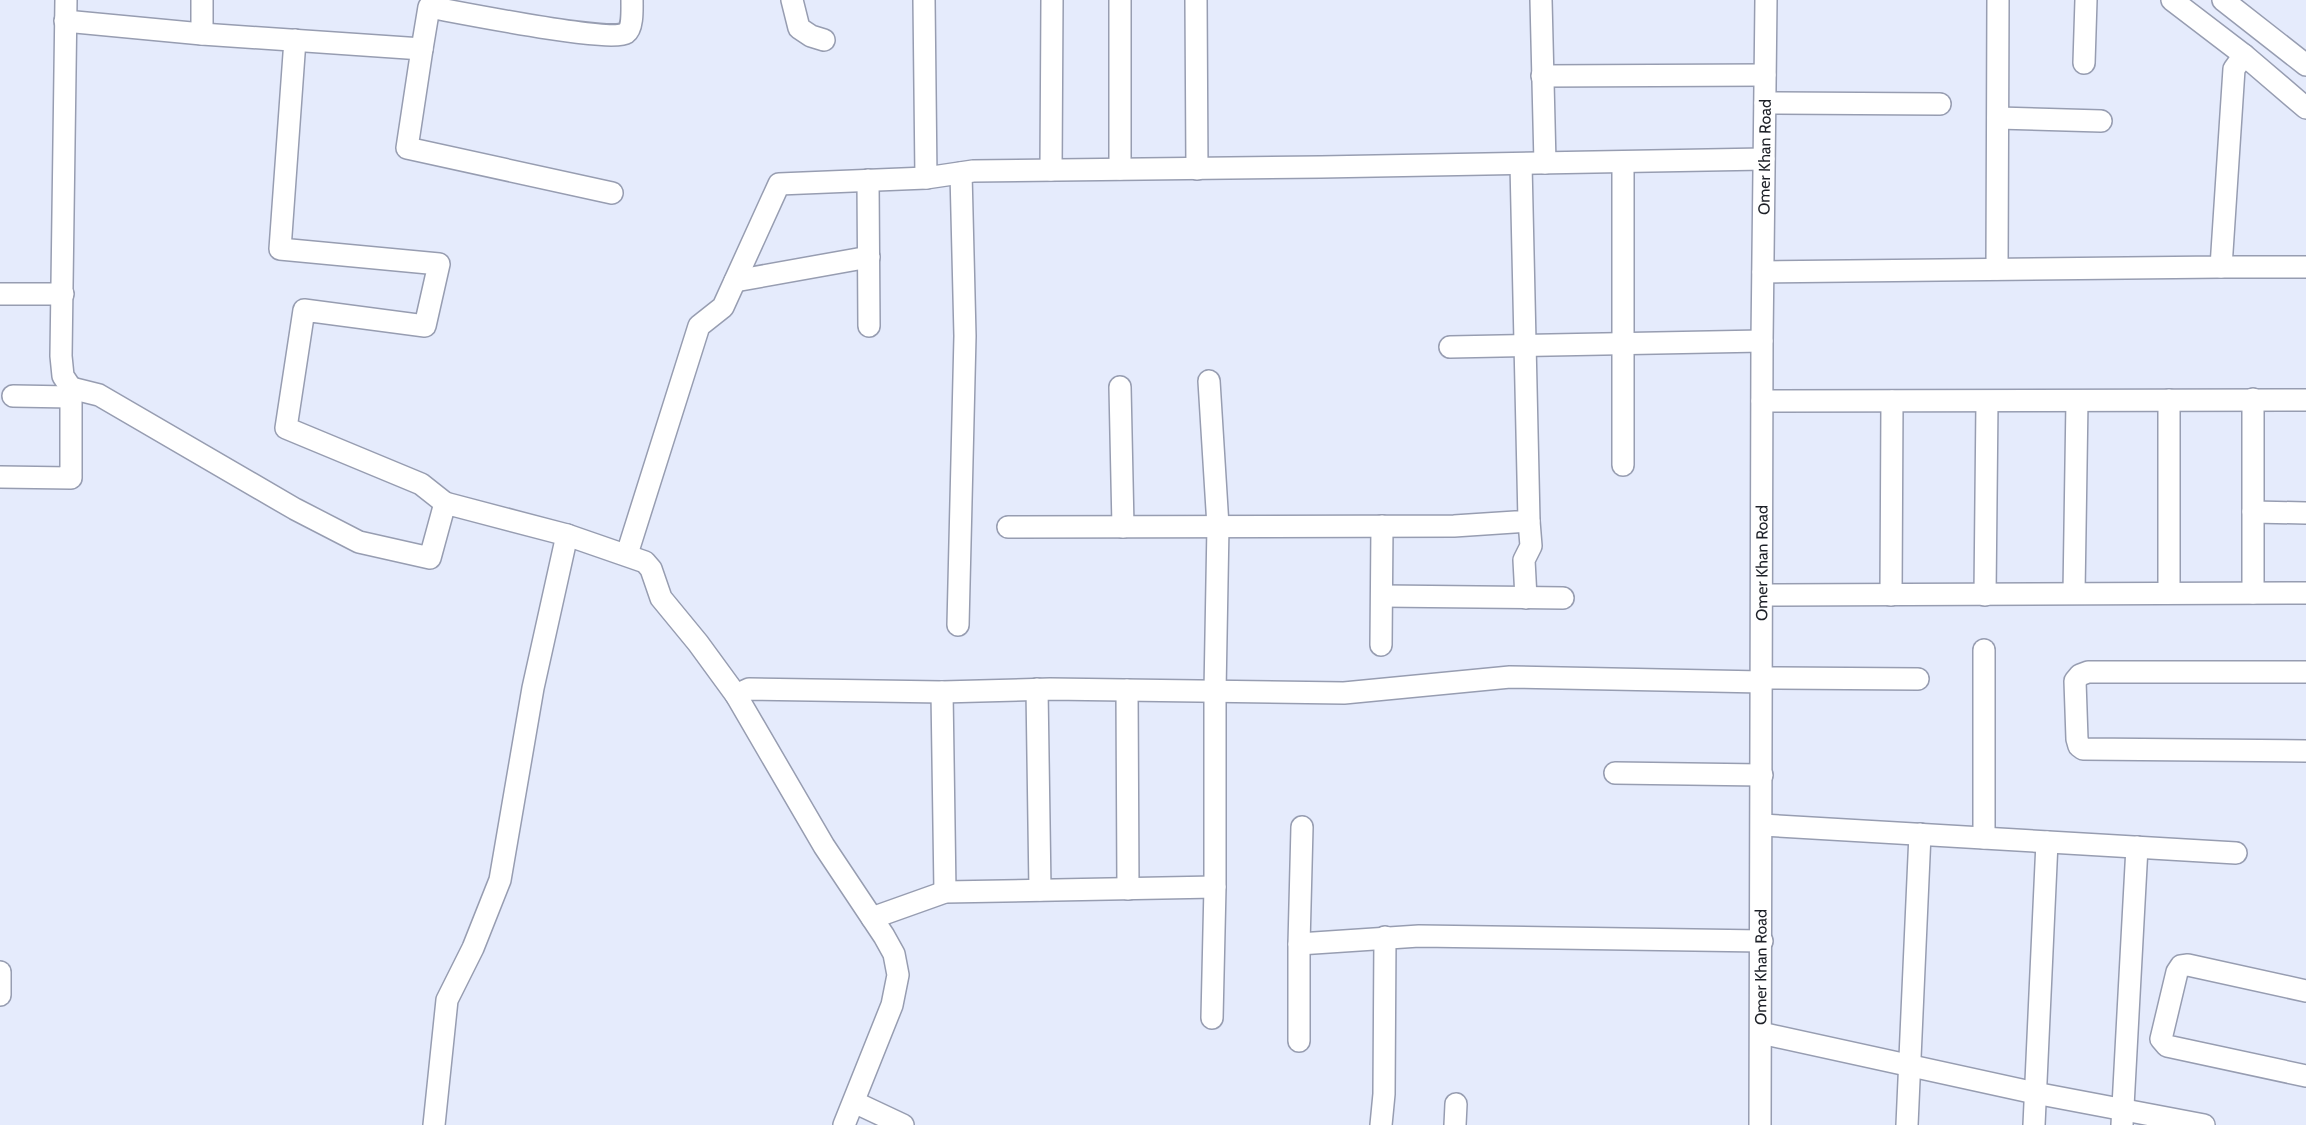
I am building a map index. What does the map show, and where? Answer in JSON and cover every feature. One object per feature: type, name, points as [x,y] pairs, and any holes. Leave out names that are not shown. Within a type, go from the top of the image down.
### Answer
[{"type":"street","points":[[202,0],[202,34]]},
{"type":"street","points":[[612,193],[407,148],[429,8],[585,34],[622,35],[628,32],[630,27],[632,0]]},
{"type":"street","points":[[792,0],[799,28],[811,36],[824,40]]},
{"type":"street","points":[[924,0],[926,178]]},
{"type":"street","points":[[1051,170],[1052,0]]},
{"type":"street","points":[[1120,0],[1120,169]]},
{"type":"street","points":[[1196,0],[1197,169]]},
{"type":"street","points":[[1541,0],[1545,163]]},
{"type":"street","name":"Omer Khan Road","points":[[1760,1125],[1762,941],[1762,340],[1766,0]]},
{"type":"street","points":[[1997,270],[1998,0]]},
{"type":"street","points":[[2084,63],[2086,0]]},
{"type":"street","points":[[2172,0],[2234,28],[2306,65]]},
{"type":"street","points":[[2223,0],[2244,55],[2306,108]]},
{"type":"street","points":[[0,477],[71,478],[71,392],[63,376],[61,356],[65,10],[202,34],[422,49]]},
{"type":"street","points":[[294,40],[280,249],[438,264],[425,326],[304,310],[286,428],[421,484],[445,503],[567,535],[627,554],[645,562],[651,569],[662,598],[736,695],[824,846],[894,954],[898,975],[892,1006],[844,1125]]},
{"type":"street","points":[[2221,267],[2234,69],[2244,55]]},
{"type":"street","points":[[1542,76],[1765,75]]},
{"type":"street","points":[[1765,103],[1940,104]]},
{"type":"street","points":[[1998,118],[2101,121]]},
{"type":"street","points":[[627,554],[699,326],[723,307],[779,184],[926,178],[973,171],[1764,160]]},
{"type":"street","points":[[1623,162],[1623,465]]},
{"type":"street","points":[[1521,164],[1531,546],[1524,560],[1526,598]]},
{"type":"street","points":[[958,625],[965,336],[961,173]]},
{"type":"street","points":[[868,180],[869,326]]},
{"type":"street","points":[[735,281],[869,257]]},
{"type":"street","points":[[1763,272],[2306,267]]},
{"type":"street","points":[[0,294],[63,294]]},
{"type":"street","points":[[1450,347],[1762,340]]},
{"type":"street","points":[[1209,381],[1218,526],[1212,1018]]},
{"type":"street","points":[[1120,388],[1123,527]]},
{"type":"street","points":[[13,396],[71,392],[99,395],[295,510],[358,542],[430,558],[445,503]]},
{"type":"street","points":[[2253,399],[2254,593]]},
{"type":"street","points":[[2169,400],[2169,593]]},
{"type":"street","points":[[1762,401],[2306,400]]},
{"type":"street","points":[[1891,595],[1892,401]]},
{"type":"street","points":[[2074,593],[2077,401]]},
{"type":"street","points":[[1985,595],[1987,402]]},
{"type":"street","points":[[2253,512],[2306,513]]},
{"type":"street","points":[[1008,527],[1454,526],[1529,521]]},
{"type":"street","points":[[1381,645],[1382,526]]},
{"type":"street","points":[[434,1125],[447,1000],[473,948],[500,880],[533,688],[567,535]]},
{"type":"street","points":[[1762,596],[2306,593]]},
{"type":"street","points":[[1382,596],[1563,598]]},
{"type":"street","points":[[1984,650],[1984,838]]},
{"type":"street","points":[[2306,672],[2088,672],[2080,675],[2075,681],[2077,739],[2079,746],[2083,748],[2306,751]]},
{"type":"street","points":[[736,695],[749,689],[942,692],[1037,689],[1344,693],[1510,677],[1762,680],[1918,678]]},
{"type":"street","points":[[1037,689],[1040,890]]},
{"type":"street","points":[[1127,690],[1128,889]]},
{"type":"street","points":[[942,692],[946,892]]},
{"type":"street","points":[[1615,773],[1762,775]]},
{"type":"street","points":[[1762,825],[2236,852]]},
{"type":"street","points":[[1300,1041],[1299,944],[1302,827]]},
{"type":"street","points":[[1907,1125],[1920,834]]},
{"type":"street","points":[[2034,1125],[2047,842]]},
{"type":"street","points":[[2123,1117],[2137,847]]},
{"type":"street","points":[[872,918],[946,892],[1215,887]]},
{"type":"street","points":[[1299,944],[1385,937],[1762,941]]},
{"type":"street","points":[[1381,1125],[1384,1094],[1385,937]]},
{"type":"street","points":[[2306,991],[2188,965],[2181,966],[2177,972],[2160,1039],[2167,1046],[2306,1076]]},
{"type":"street","points":[[0,972],[0,995]]},
{"type":"street","points":[[1761,1033],[2036,1093],[2123,1117],[2204,1125]]},
{"type":"street","points":[[854,1102],[903,1125]]},
{"type":"street","points":[[1456,1104],[1456,1125]]}]
